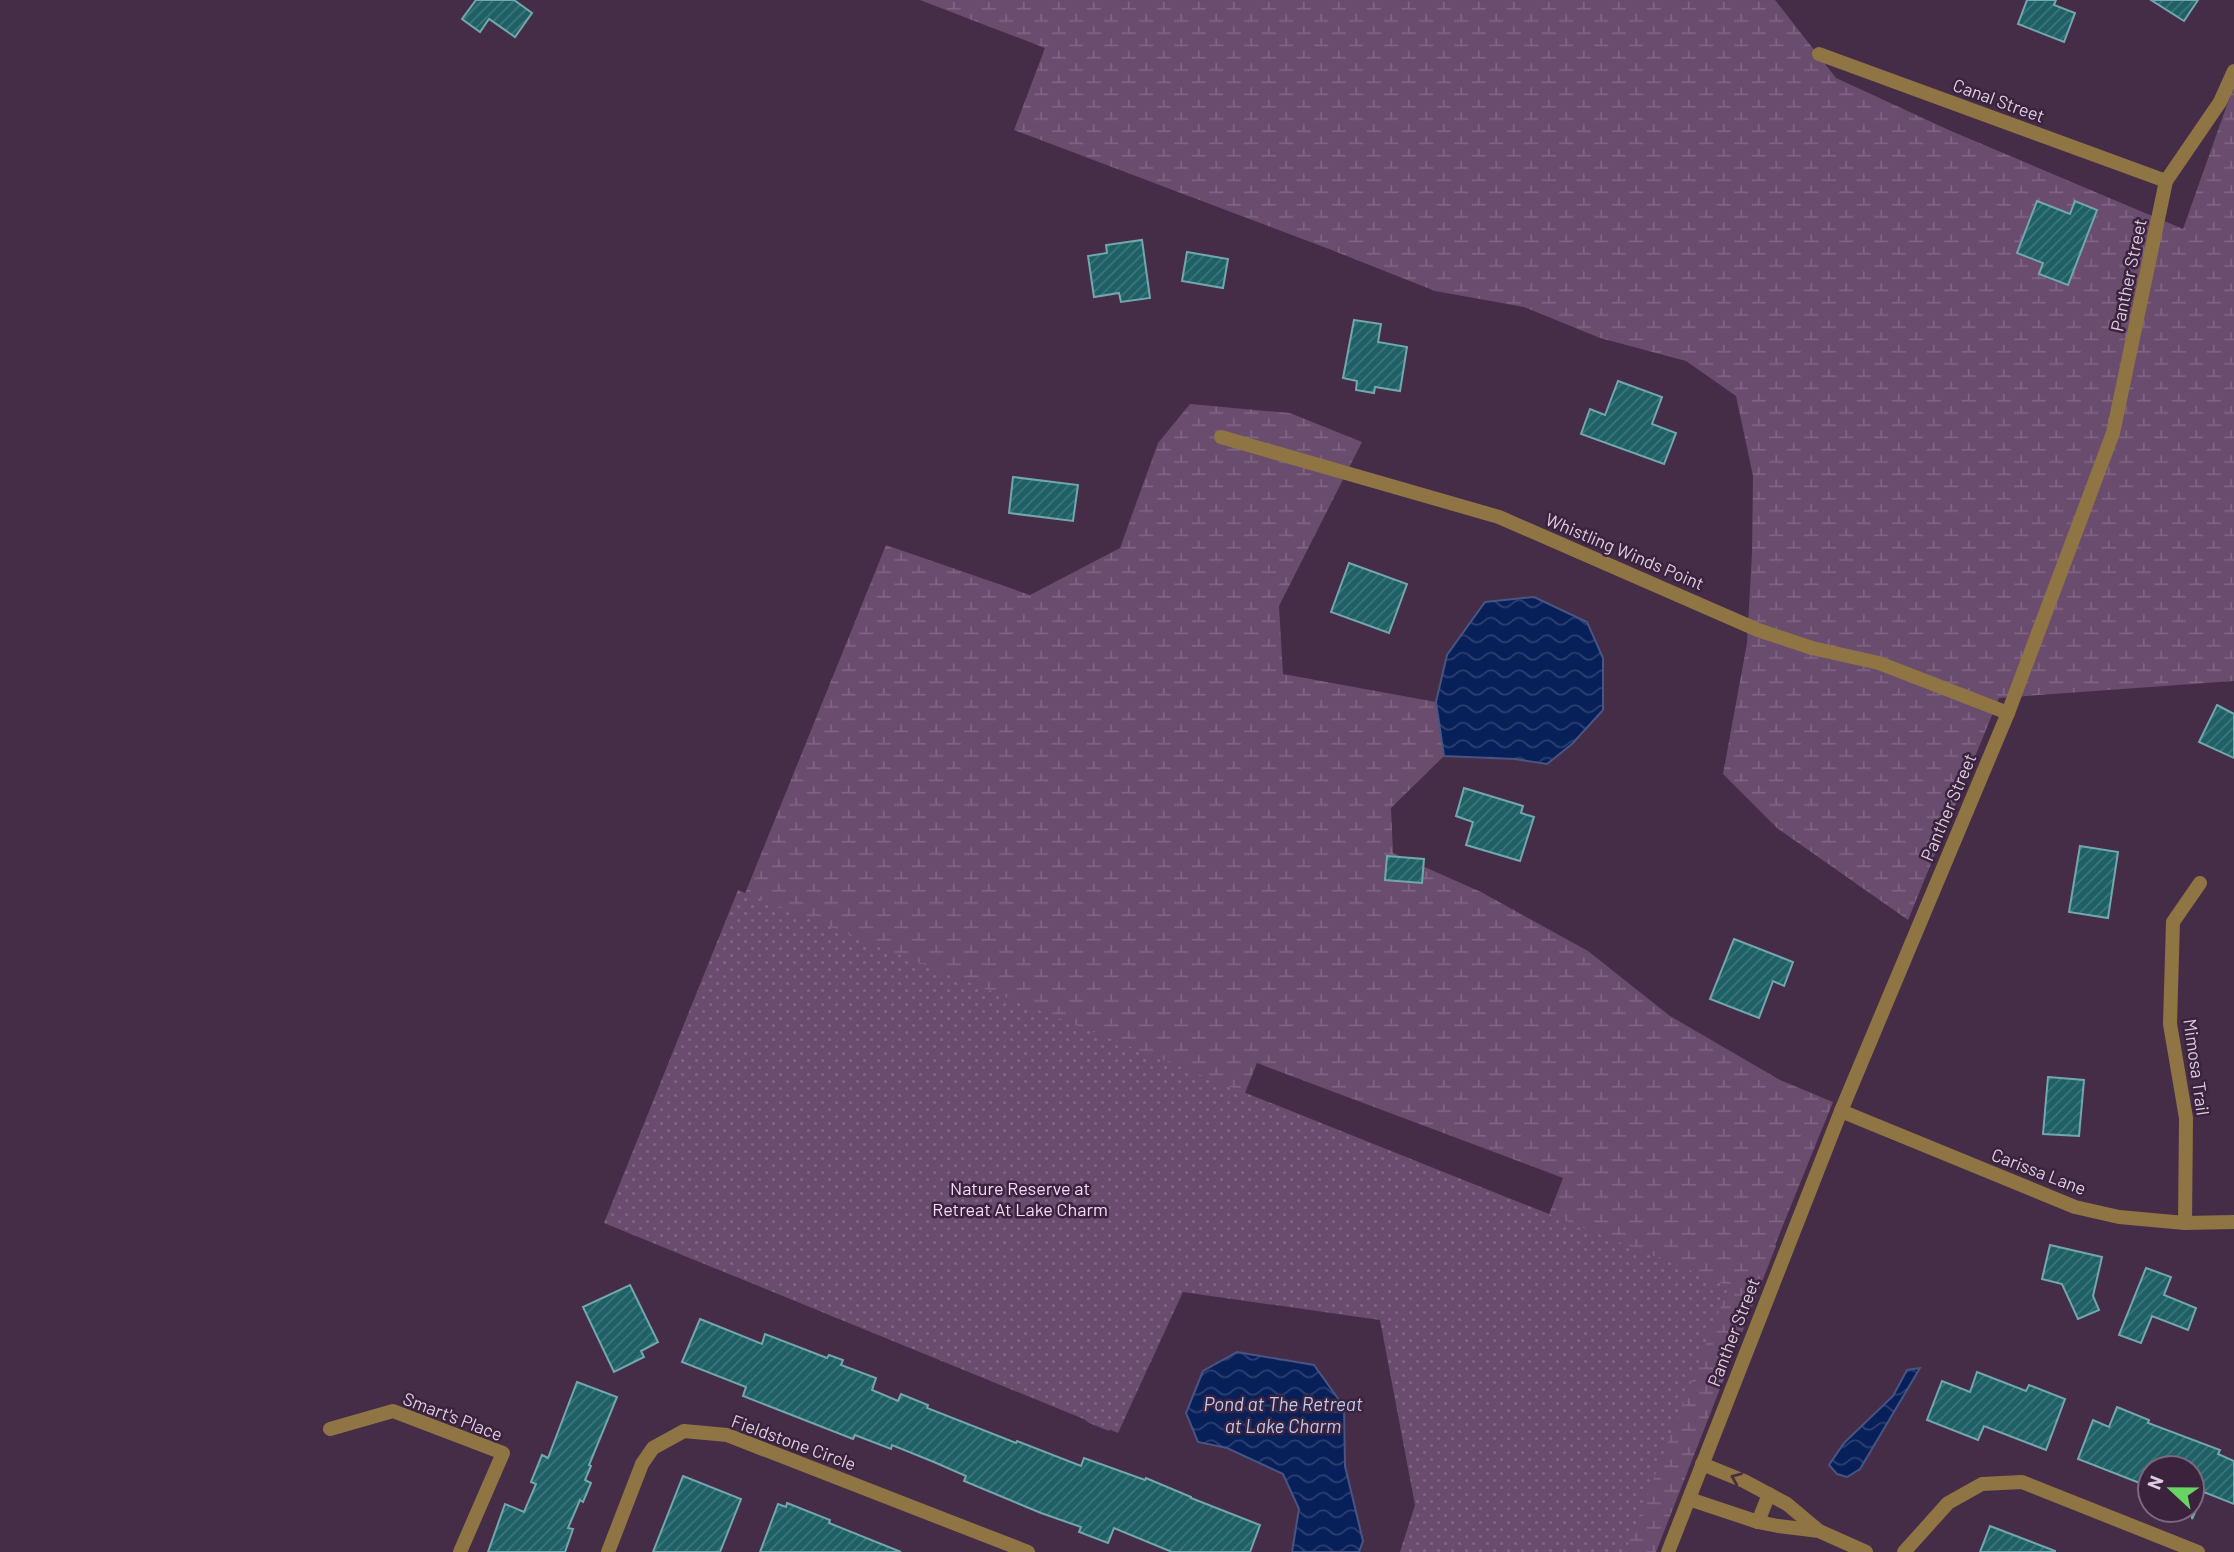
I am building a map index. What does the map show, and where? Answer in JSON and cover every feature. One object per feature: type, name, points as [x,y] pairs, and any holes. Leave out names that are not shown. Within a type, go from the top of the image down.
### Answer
[{"type":"street","name":"Canal Street","points":[[1819,54],[2166,181]]},
{"type":"street","name":"Panther Street","points":[[1668,1552],[1841,1111],[2008,713],[2113,433],[2166,181],[2220,102],[2234,71]]},
{"type":"street","name":"Whistling Winds Point","points":[[1221,437],[1499,517],[1758,630],[1812,648],[1879,663],[2008,713]]},
{"type":"street","name":"Mimosa Trail","points":[[2185,1223],[2186,1118],[2170,1024],[2173,922],[2200,883]]},
{"type":"street","name":"Carissa Lane","points":[[1841,1111],[2075,1207],[2119,1217],[2185,1223],[2234,1222]]},
{"type":"street","name":"Smart's Place","points":[[330,1429],[393,1411],[503,1454],[460,1552]]},
{"type":"street","name":"Fieldstone Circle","points":[[608,1552],[642,1464],[653,1448],[684,1430],[727,1435],[1028,1552]]},
{"type":"street","points":[[1702,1464],[1744,1481],[1787,1504],[1819,1531]]},
{"type":"street","points":[[1904,1552],[1948,1503],[1982,1483],[2022,1482],[2198,1552]]},
{"type":"street","points":[[1758,1522],[1769,1494]]},
{"type":"street","points":[[1689,1499],[1758,1522],[1819,1531],[1866,1552]]},
{"type":"green space","points":[[920,0],[1775,0],[1836,78],[1951,131],[2183,229],[2234,85],[2234,681],[1999,698],[1908,920],[1777,828],[1723,774],[1747,643],[1752,553],[1753,476],[1736,396],[1686,361],[1600,338],[1524,307],[1435,291],[1014,130],[1045,48]]},
{"type":"green space","points":[[1190,404],[1290,413],[1362,442],[1279,606],[1283,674],[1436,702],[1444,756],[1391,808],[1393,853],[1481,892],[1588,951],[1670,1016],[1780,1080],[1833,1102],[1656,1552],[1419,1552],[1563,1178],[1257,1063],[1109,1431],[1089,1423],[1058,1399],[617,1210],[886,545],[1030,595],[1120,548],[1158,443]]},
{"type":"green space","name":"Nature Reserve at Retreat At Lake Charm","points":[[738,890],[1729,1286],[1625,1552],[1400,1552],[1415,1505],[1380,1320],[1183,1292],[1118,1433],[604,1223]]},
{"type":"water","points":[[1534,597],[1587,622],[1603,658],[1603,710],[1572,744],[1547,764],[1515,759],[1444,756],[1436,702],[1447,655],[1485,602]]},
{"type":"water","name":"Pond at The Retreat at Lake Charm","points":[[1237,1352],[1314,1365],[1344,1407],[1345,1466],[1363,1541],[1359,1552],[1292,1552],[1299,1509],[1283,1474],[1227,1448],[1198,1442],[1186,1413],[1203,1371]]},
{"type":"water","points":[[1920,1368],[1860,1469],[1847,1477],[1837,1474],[1829,1465],[1844,1443],[1893,1396],[1907,1370]]},
{"type":"building","points":[[476,0],[514,0],[532,13],[515,37],[489,19],[480,32],[462,19]]},
{"type":"building","points":[[2027,0],[2056,0],[2054,5],[2075,13],[2064,42],[2018,24]]},
{"type":"building","points":[[2151,0],[2198,0],[2184,21]]},
{"type":"building","points":[[2037,201],[2070,214],[2075,201],[2097,210],[2068,285],[2039,274],[2043,263],[2017,253]]},
{"type":"building","points":[[1142,240],[1150,298],[1121,302],[1119,293],[1094,297],[1088,256],[1107,253],[1106,245]]},
{"type":"building","points":[[1187,252],[1228,259],[1223,288],[1182,281]]},
{"type":"building","points":[[1354,320],[1381,324],[1378,342],[1407,347],[1400,391],[1375,387],[1374,393],[1356,390],[1357,381],[1343,378]]},
{"type":"building","points":[[1618,381],[1662,397],[1652,424],[1676,433],[1664,464],[1581,434],[1590,409],[1605,415]]},
{"type":"building","points":[[1013,477],[1078,485],[1073,521],[1009,513]]},
{"type":"building","points":[[1349,563],[1407,584],[1389,633],[1331,612]]},
{"type":"building","points":[[2217,705],[2234,714],[2234,758],[2199,742]]},
{"type":"building","points":[[1464,788],[1523,806],[1521,813],[1534,817],[1520,861],[1466,845],[1473,822],[1456,816]]},
{"type":"building","points":[[2080,846],[2118,852],[2108,918],[2069,912]]},
{"type":"building","points":[[1387,856],[1424,859],[1422,883],[1385,880]]},
{"type":"building","points":[[1734,939],[1793,962],[1784,986],[1773,981],[1759,1018],[1710,999]]},
{"type":"building","points":[[2048,1077],[2084,1080],[2079,1136],[2043,1134]]},
{"type":"building","points":[[2050,1245],[2102,1257],[2093,1296],[2099,1310],[2078,1319],[2062,1284],[2042,1279]]},
{"type":"building","points":[[2146,1268],[2171,1277],[2164,1295],[2196,1308],[2188,1330],[2152,1316],[2141,1343],[2119,1335]]},
{"type":"building","points":[[630,1285],[658,1342],[641,1351],[644,1357],[614,1372],[583,1307]]},
{"type":"building","points":[[700,1319],[762,1344],[765,1334],[827,1358],[829,1355],[843,1360],[841,1365],[876,1378],[872,1390],[898,1401],[901,1394],[928,1405],[927,1408],[1016,1443],[1017,1441],[1081,1466],[1084,1458],[1145,1480],[1146,1478],[1260,1525],[1250,1552],[1172,1552],[1114,1528],[1108,1543],[1079,1532],[1081,1527],[964,1481],[966,1476],[892,1445],[891,1449],[855,1435],[853,1439],[743,1396],[746,1387],[682,1362]]},
{"type":"building","points":[[1977,1372],[2026,1391],[2029,1385],[2065,1399],[2046,1450],[1984,1426],[1978,1440],[1927,1420],[1942,1381],[1970,1392]]},
{"type":"building","points":[[577,1382],[617,1397],[589,1465],[591,1466],[585,1480],[591,1483],[568,1528],[573,1529],[565,1552],[488,1552],[505,1504],[524,1512],[536,1484],[531,1482],[542,1455],[548,1458]]},
{"type":"building","points":[[2117,1407],[2149,1420],[2148,1423],[2220,1450],[2218,1454],[2234,1461],[2234,1504],[2206,1493],[2206,1454],[2136,1454],[2136,1482],[2078,1459],[2093,1420],[2109,1427]]},
{"type":"building","points":[[683,1476],[741,1499],[720,1552],[653,1552]]},
{"type":"building","points":[[787,1503],[901,1552],[760,1552],[778,1504],[786,1507]]},
{"type":"building","points":[[1990,1526],[2055,1551],[2055,1552],[1980,1552]]}]
